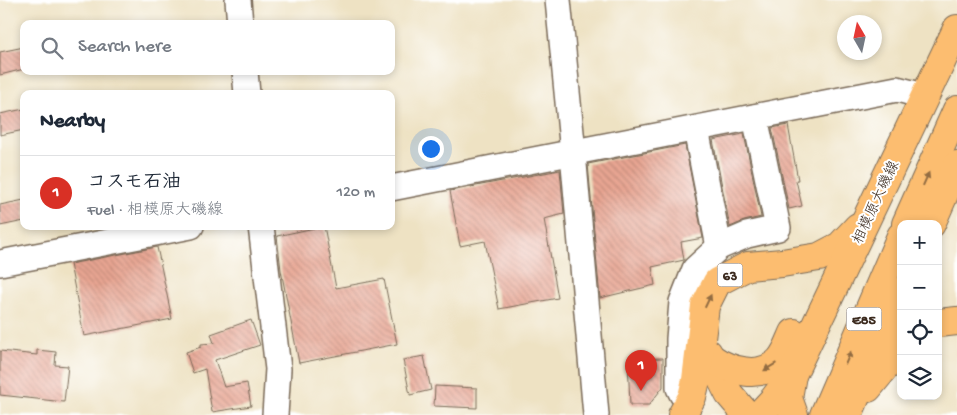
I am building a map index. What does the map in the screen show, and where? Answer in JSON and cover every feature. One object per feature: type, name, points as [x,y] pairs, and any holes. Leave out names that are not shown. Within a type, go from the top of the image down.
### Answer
[{"type":"main road","name":"相模原大磯線","points":[[792,375],[957,28]]},
{"type":"main road","points":[[908,220],[957,110]]},
{"type":"main road","points":[[933,220],[957,165]]},
{"type":"main road","name":"63","points":[[687,406],[696,380],[704,306],[718,282],[748,266],[782,263],[819,256],[840,246],[868,218]]},
{"type":"main road","name":"E85","points":[[837,410],[897,247]]},
{"type":"main road","points":[[711,358],[724,367],[740,371],[762,371],[772,368],[781,359],[817,293],[841,274]]},
{"type":"main road","name":"E85","points":[[837,410],[897,299]]},
{"type":"main road","points":[[942,323],[957,321]]},
{"type":"main road","points":[[701,333],[707,352],[728,394],[747,415]]},
{"type":"main road","points":[[837,410],[897,352]]},
{"type":"main road","name":"63","points":[[792,375],[788,398],[794,415]]},
{"type":"main road","points":[[759,415],[792,375]]},
{"type":"street","points":[[238,0],[240,20]]},
{"type":"street","points":[[558,0],[596,415]]},
{"type":"street","points":[[245,75],[247,90]]},
{"type":"street","points":[[395,187],[897,89],[924,96]]},
{"type":"street","points":[[687,406],[679,388],[679,339],[682,302],[695,269],[719,247],[746,235],[778,228],[756,117]]},
{"type":"street","points":[[696,129],[719,247]]},
{"type":"street","points":[[0,263],[169,230]]},
{"type":"street","points":[[261,230],[278,369],[276,415]]},
{"type":"building","points":[[20,48],[20,70],[0,75],[0,52]]},
{"type":"building","points":[[20,110],[20,131],[0,135],[0,114]]},
{"type":"building","points":[[788,125],[802,206],[789,209],[772,128]]},
{"type":"building","points":[[744,134],[761,217],[730,227],[713,140]]},
{"type":"building","points":[[685,145],[703,238],[681,242],[684,260],[652,267],[655,285],[600,298],[588,164]]},
{"type":"building","points":[[560,170],[564,214],[544,219],[558,298],[499,309],[485,241],[460,246],[450,191]]},
{"type":"building","points":[[20,201],[20,222],[0,226],[0,205]]},
{"type":"building","points":[[305,230],[325,230],[336,288],[384,279],[397,344],[299,363],[281,270],[277,236]]},
{"type":"building","points":[[157,247],[172,319],[84,336],[70,264]]},
{"type":"building","points":[[251,320],[260,345],[215,360],[224,387],[247,383],[251,406],[212,412],[205,369],[193,373],[186,352],[201,347],[201,344],[214,343],[211,334]]},
{"type":"building","points":[[37,350],[56,352],[55,365],[68,366],[64,402],[0,395],[0,351],[37,355]]},
{"type":"building","points":[[424,356],[431,390],[410,395],[403,360]]},
{"type":"building","points":[[663,358],[663,387],[649,405],[630,405],[628,359]]},
{"type":"building","points":[[435,386],[477,388],[477,408],[434,406]]},
{"type":"place","name":"コスモ石油","points":[[641,391]]}]
